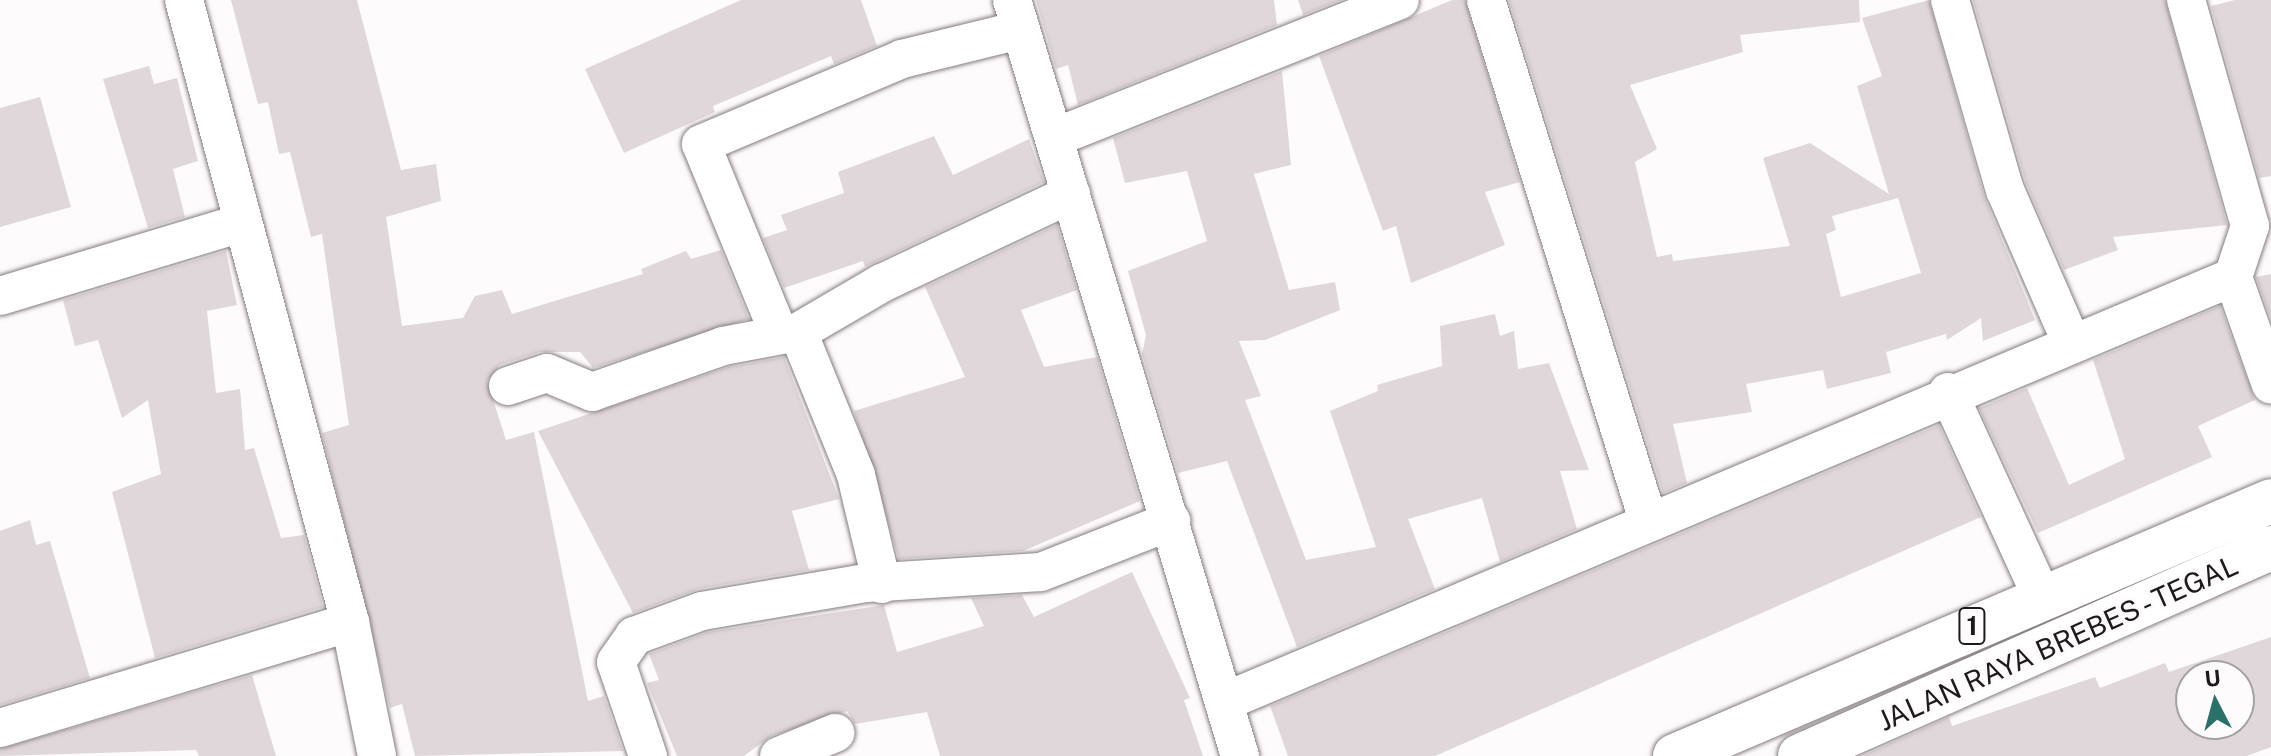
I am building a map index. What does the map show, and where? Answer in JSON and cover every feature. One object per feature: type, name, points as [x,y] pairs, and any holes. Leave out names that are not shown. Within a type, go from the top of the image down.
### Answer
[{"type":"highway","name":"JALAN RAYA BREBES - TEGAL","points":[[1675,756],[2041,595],[2271,501]]},
{"type":"highway","name":"JALAN RAYA BREBES - TEGAL","points":[[1800,756],[2271,548]]},
{"type":"street","points":[[184,0],[350,622],[377,756]]},
{"type":"street","points":[[1056,137],[1400,0]]},
{"type":"street","points":[[1486,0],[1648,520]]},
{"type":"street","points":[[1950,0],[2005,190],[2071,342]]},
{"type":"street","points":[[2186,0],[2250,226],[2233,277],[2271,385]]},
{"type":"street","points":[[882,584],[856,475],[701,144],[902,59],[1016,15],[1056,137],[1240,756]]},
{"type":"street","points":[[508,386],[547,373],[592,392],[789,333],[882,283],[1071,194]]},
{"type":"street","points":[[0,296],[242,223]]},
{"type":"street","points":[[1226,701],[1948,392],[2233,277]]},
{"type":"street","points":[[1948,392],[2041,595]]},
{"type":"street","points":[[648,756],[616,662],[621,645],[702,611],[882,584],[1041,572],[1171,521]]},
{"type":"street","points":[[0,728],[350,622]]},
{"type":"street","points":[[779,756],[835,733]]},
{"type":"building","points":[[231,0],[357,0],[401,170],[436,164],[441,201],[386,217],[402,326],[463,318],[475,296],[502,290],[512,314],[643,274],[641,269],[686,251],[691,259],[721,250],[749,319],[593,368],[580,352],[540,352],[500,365],[487,381],[506,440],[534,432],[588,701],[604,696],[623,751],[415,756],[402,704],[390,708],[322,433],[349,425],[322,234],[311,237],[290,152],[279,154],[268,102],[258,104]]},
{"type":"building","points":[[741,0],[861,0],[877,46],[834,64],[831,56],[713,106],[715,112],[624,153],[585,69]]},
{"type":"building","points":[[1036,0],[1274,0],[1277,25],[1078,105],[1068,65],[1056,69]]},
{"type":"building","points":[[1298,0],[1341,0],[1303,15]]},
{"type":"building","points":[[1452,0],[1465,0],[1520,182],[1485,192],[1505,245],[1411,283],[1396,226],[1383,231],[1319,56]]},
{"type":"building","points":[[1509,0],[1859,0],[1860,22],[1740,35],[1743,52],[1630,85],[1657,149],[1635,162],[1657,257],[1672,254],[1673,261],[1790,246],[1763,158],[1810,143],[1889,194],[1857,86],[1882,76],[1862,18],[1929,0],[1984,196],[2035,320],[1983,341],[1981,318],[1947,340],[1946,334],[1886,352],[1891,373],[1827,389],[1823,370],[1746,384],[1752,412],[1673,424],[1687,483],[1663,493]],"holes":[[[1898,198],[1921,273],[1841,297],[1826,234],[1836,230],[1832,216]]]},
{"type":"building","points":[[1973,0],[2165,0],[2227,225],[2113,237],[2118,250],[2064,270],[2026,183]]},
{"type":"building","points":[[2235,0],[2271,0],[2271,176],[2259,178],[2211,6]]},
{"type":"building","points":[[149,66],[154,84],[177,78],[198,161],[173,169],[185,217],[148,228],[103,79]]},
{"type":"building","points":[[1282,71],[1291,165],[1254,174],[1289,290],[1335,282],[1340,310],[1265,340],[1239,341],[1261,396],[1245,400],[1306,560],[1376,547],[1330,411],[1378,391],[1377,385],[1442,366],[1440,326],[1495,314],[1500,336],[1514,331],[1518,369],[1549,363],[1589,470],[1560,471],[1577,529],[1500,562],[1482,498],[1408,519],[1435,589],[1297,647],[1227,461],[1178,473],[1142,354],[1146,335],[1128,271],[1207,241],[1187,171],[1125,183],[1113,138]]},
{"type":"building","points":[[40,97],[71,207],[0,227],[0,108]]},
{"type":"building","points":[[934,136],[953,175],[1029,139],[1044,182],[865,267],[863,261],[784,288],[763,238],[787,230],[781,215],[844,193],[838,172]]},
{"type":"building","points":[[1057,225],[1077,290],[1021,310],[1044,367],[1097,357],[1140,501],[1023,551],[899,559],[854,411],[965,377],[925,287]]},
{"type":"building","points":[[226,251],[237,305],[207,311],[216,393],[240,389],[245,450],[254,448],[281,538],[304,535],[323,607],[155,658],[112,492],[161,474],[148,400],[122,418],[98,340],[75,346],[63,300]]},
{"type":"building","points":[[2271,274],[2271,319],[2256,277]]},
{"type":"building","points":[[2220,306],[2255,400],[2198,426],[2212,457],[2038,533],[1979,408],[2027,388],[2069,485],[2125,459],[2093,360]]},
{"type":"building","points":[[784,357],[839,499],[792,511],[809,570],[698,589],[633,613],[538,431],[729,367]]},
{"type":"building","points":[[1939,425],[1981,517],[1435,756],[1288,756],[1270,706]]},
{"type":"building","points":[[30,520],[36,545],[50,541],[90,678],[0,705],[0,531]]},
{"type":"building","points":[[1132,572],[1190,698],[1184,700],[1203,756],[940,756],[927,712],[855,724],[847,711],[771,736],[744,756],[677,756],[647,683],[659,680],[649,654],[708,632],[884,605],[897,652],[984,626],[971,598],[1022,595],[1034,617]]},
{"type":"building","points":[[2271,637],[2271,747],[2247,756],[1862,756],[1949,717],[1952,726],[2095,677],[2100,688],[2165,663],[2169,672],[2175,670],[2175,740],[2255,740],[2255,660],[2204,660]]},
{"type":"building","points":[[252,675],[276,756],[199,756],[196,750],[0,756],[0,749]]}]
